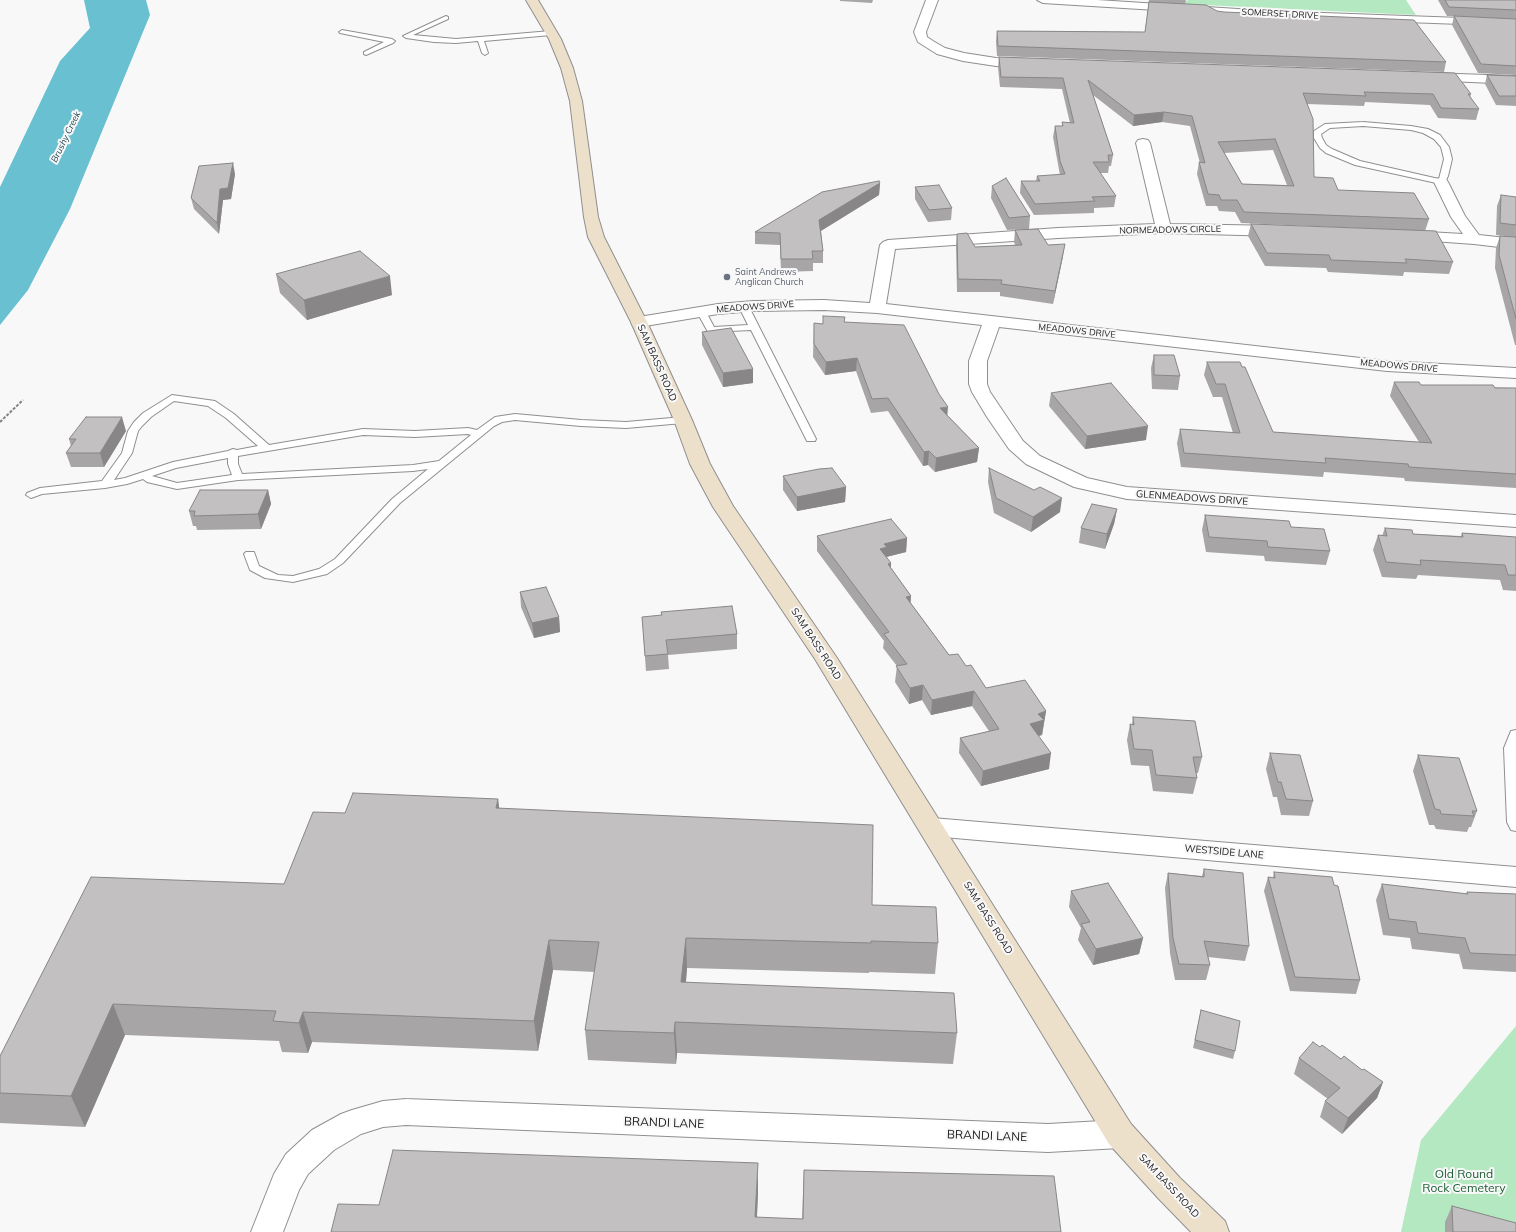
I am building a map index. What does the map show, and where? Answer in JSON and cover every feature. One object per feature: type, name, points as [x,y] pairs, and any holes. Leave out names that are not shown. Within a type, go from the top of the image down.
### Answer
[{"type":"main road","name":"SAM BASS ROAD","points":[[532,0],[551,33],[567,68],[576,101],[591,217],[596,236],[639,322],[683,420],[700,464],[723,507],[826,658],[932,827],[1120,1134],[1169,1188],[1213,1232]]},
{"type":"street","points":[[932,0],[920,33],[922,39],[932,46],[948,53],[986,61],[1042,64]]},
{"type":"street","name":"SOMERSET DRIVE","points":[[1043,0],[1276,14],[1516,23]]},
{"type":"street","points":[[1417,76],[1516,80]]},
{"type":"street","points":[[1143,143],[1164,228]]},
{"type":"street","points":[[1441,182],[1458,217],[1474,239]]},
{"type":"street","name":"NORMEADOWS CIRCLE","points":[[877,308],[888,245],[1058,233],[1164,228],[1295,231]]},
{"type":"street","points":[[1396,236],[1474,239],[1516,244]]},
{"type":"street","name":"MEADOWS DRIVE","points":[[639,322],[744,307],[824,304],[877,308],[1387,366],[1516,373]]},
{"type":"street","name":"GLENMEADOWS DRIVE","points":[[992,322],[978,361],[978,384],[981,392],[996,417],[1016,445],[1033,460],[1081,483],[1127,493],[1516,521]]},
{"type":"street","name":"WESTSIDE LANE","points":[[932,827],[1516,877]]},
{"type":"street","name":"BRANDI LANE","points":[[266,1232],[285,1184],[297,1164],[323,1140],[352,1123],[383,1114],[406,1112],[1048,1138],[1120,1134]]},
{"type":"lane","points":[[366,53],[446,18]]},
{"type":"lane","points":[[342,32],[391,42]]},
{"type":"lane","points":[[406,36],[456,41],[551,33]]},
{"type":"lane","points":[[480,39],[485,53]]},
{"type":"lane","points":[[1363,124],[1411,128],[1432,134],[1442,141],[1448,159],[1441,182],[1375,168],[1346,158],[1329,151],[1323,146],[1317,133],[1328,126],[1363,124]]},
{"type":"lane","points":[[744,307],[811,439]]},
{"type":"lane","points":[[702,312],[710,330],[754,327]]},
{"type":"lane","points":[[105,485],[127,453],[133,431],[138,424],[147,415],[172,398],[211,404],[230,416],[265,447]]},
{"type":"lane","points":[[250,554],[254,568],[268,576],[293,579],[323,572],[338,561],[396,501],[490,424],[499,419],[515,417],[581,424],[626,425],[683,420]]},
{"type":"lane","points":[[31,494],[40,491],[105,485],[127,481],[173,465],[233,452],[363,432],[415,434],[468,431],[479,433]]},
{"type":"lane","points":[[233,452],[233,464],[238,477]]},
{"type":"lane","points":[[145,476],[151,480],[177,486],[238,477],[413,468],[442,464]]},
{"type":"lane","points":[[1516,734],[1511,748],[1514,822],[1516,826]]},
{"type":"path","points":[[0,422],[23,400]]},
{"type":"green space","points":[[1188,0],[1406,0],[1416,15],[1182,4]]},
{"type":"green space","name":"Old Round Rock Cemetery","points":[[1516,1026],[1516,1232],[1401,1232],[1421,1140]]},
{"type":"water","name":"Brushy Creek","points":[[84,0],[146,0],[150,15],[70,209],[28,290],[0,325],[0,187],[60,61],[90,28]]},
{"type":"building","points":[[1445,0],[1516,0],[1516,10],[1449,7]]},
{"type":"building","points":[[1149,2],[1206,5],[1217,11],[1224,12],[1414,20],[1446,62],[998,46],[997,31],[1145,32]]},
{"type":"building","points":[[1454,16],[1516,19],[1516,66],[1481,64]]},
{"type":"building","points":[[999,57],[1455,73],[1471,94],[1468,94],[1479,109],[1441,108],[1433,94],[1364,92],[1366,96],[1303,93],[1313,119],[1314,177],[1333,178],[1338,190],[1414,193],[1429,219],[1244,212],[1237,200],[1221,200],[1219,195],[1208,194],[1199,162],[1205,163],[1192,116],[1164,112],[1134,115],[1088,80],[1113,155],[1108,155],[1109,162],[1093,162],[1116,196],[1092,197],[1095,201],[1035,204],[1021,181],[1040,181],[1037,176],[1065,174],[1060,161],[1055,126],[1063,126],[1062,122],[1074,123],[1063,78],[1001,77]],"holes":[[[1275,139],[1294,186],[1242,184],[1218,142]]]},
{"type":"building","points":[[1487,75],[1516,76],[1516,96],[1499,96]]},
{"type":"building","points":[[233,163],[228,188],[220,189],[217,223],[191,198],[199,166]]},
{"type":"building","points":[[1006,178],[1030,216],[1009,218],[992,186]]},
{"type":"building","points":[[879,181],[880,183],[819,220],[823,251],[812,251],[813,259],[781,259],[780,233],[755,232],[822,192]]},
{"type":"building","points":[[939,185],[952,208],[929,210],[915,187]]},
{"type":"building","points":[[1501,195],[1516,197],[1516,225],[1500,223]]},
{"type":"building","points":[[1251,224],[1436,231],[1453,262],[1405,259],[1407,263],[1331,260],[1329,255],[1267,253]]},
{"type":"building","points":[[1038,229],[1048,245],[1065,244],[1055,291],[1001,284],[1002,280],[958,279],[957,234],[967,233],[975,247],[1022,245],[1015,230]]},
{"type":"building","points":[[1500,236],[1516,237],[1516,319],[1499,255]]},
{"type":"building","points":[[360,251],[390,276],[304,300],[276,274]]},
{"type":"building","points":[[823,316],[845,317],[844,322],[904,325],[939,394],[948,407],[940,408],[979,448],[936,458],[929,451],[924,452],[888,398],[872,399],[857,358],[826,362],[814,344],[814,323],[823,324]]},
{"type":"building","points":[[731,328],[753,369],[723,373],[702,332]]},
{"type":"building","points":[[1154,355],[1174,355],[1180,376],[1154,375]]},
{"type":"building","points":[[1207,362],[1240,362],[1242,367],[1245,367],[1273,432],[1432,443],[1394,382],[1419,382],[1421,385],[1493,385],[1495,388],[1516,388],[1516,474],[1409,467],[1408,464],[1325,458],[1326,463],[1184,453],[1180,429],[1240,433],[1225,384],[1216,384]]},
{"type":"building","points":[[1111,383],[1148,426],[1087,436],[1051,393]]},
{"type":"building","points":[[86,417],[122,417],[100,453],[66,453],[76,439],[69,439]]},
{"type":"building","points":[[832,468],[846,487],[797,497],[783,476],[819,469]]},
{"type":"building","points":[[989,468],[1034,490],[1040,487],[1062,498],[1033,517],[996,498]]},
{"type":"building","points":[[200,490],[268,490],[258,514],[194,516],[195,511],[189,511]]},
{"type":"building","points":[[1092,504],[1117,509],[1107,534],[1081,528]]},
{"type":"building","points":[[1205,515],[1289,521],[1291,527],[1324,529],[1330,551],[1268,547],[1267,541],[1209,537]]},
{"type":"building","points":[[891,519],[907,538],[884,544],[887,547],[880,549],[891,563],[888,564],[911,596],[906,597],[949,655],[958,654],[966,666],[971,665],[986,688],[1025,680],[1046,711],[1038,714],[1044,720],[1030,724],[1051,753],[983,771],[960,738],[999,729],[974,691],[932,700],[923,685],[910,688],[896,666],[907,664],[884,634],[889,632],[817,536]]},
{"type":"building","points":[[1385,528],[1412,530],[1413,534],[1463,537],[1462,533],[1516,537],[1516,575],[1508,575],[1505,565],[1420,560],[1421,565],[1386,562],[1378,535],[1387,536]]},
{"type":"building","points":[[546,587],[559,617],[532,623],[520,592]]},
{"type":"building","points":[[732,606],[737,634],[666,640],[668,654],[645,656],[642,617],[662,615],[661,612]]},
{"type":"building","points":[[1133,717],[1195,721],[1202,757],[1193,757],[1197,778],[1156,775],[1152,750],[1134,749],[1130,724],[1134,725]]},
{"type":"building","points":[[1270,753],[1300,755],[1313,801],[1286,799],[1281,782],[1278,782]]},
{"type":"building","points":[[1418,755],[1459,758],[1477,811],[1472,811],[1474,816],[1441,814],[1440,810],[1435,809]]},
{"type":"building","points":[[353,793],[498,799],[496,808],[873,825],[872,905],[936,907],[938,943],[871,941],[871,943],[686,938],[681,982],[954,993],[957,1033],[675,1022],[674,1033],[585,1030],[599,942],[549,940],[534,1021],[303,1012],[299,1023],[273,1021],[276,1011],[113,1004],[71,1096],[0,1093],[0,1056],[91,877],[284,884],[313,812],[345,813]]},
{"type":"building","points":[[1204,869],[1243,873],[1249,946],[1204,941],[1210,965],[1179,964],[1173,938],[1168,873],[1204,877]]},
{"type":"building","points":[[1274,872],[1332,877],[1334,885],[1338,886],[1360,980],[1295,977],[1268,877],[1275,878]]},
{"type":"building","points":[[1108,883],[1143,938],[1096,949],[1081,924],[1090,922],[1071,891]]},
{"type":"building","points":[[1382,884],[1468,894],[1467,892],[1516,894],[1516,955],[1470,953],[1465,938],[1418,933],[1416,922],[1389,919]]},
{"type":"building","points":[[1201,1010],[1240,1021],[1235,1051],[1195,1040]]},
{"type":"building","points":[[1313,1042],[1320,1047],[1322,1045],[1341,1059],[1344,1056],[1362,1070],[1364,1069],[1383,1082],[1348,1118],[1325,1101],[1340,1088],[1299,1058]]},
{"type":"building","points":[[393,1150],[758,1163],[755,1217],[803,1219],[804,1170],[1054,1176],[1061,1232],[331,1232],[338,1204],[379,1205]]},
{"type":"building","points":[[1452,1206],[1516,1223],[1516,1232],[1453,1232]]},
{"type":"place","name":"Saint Andrews Anglican Church","points":[[727,277]]}]
